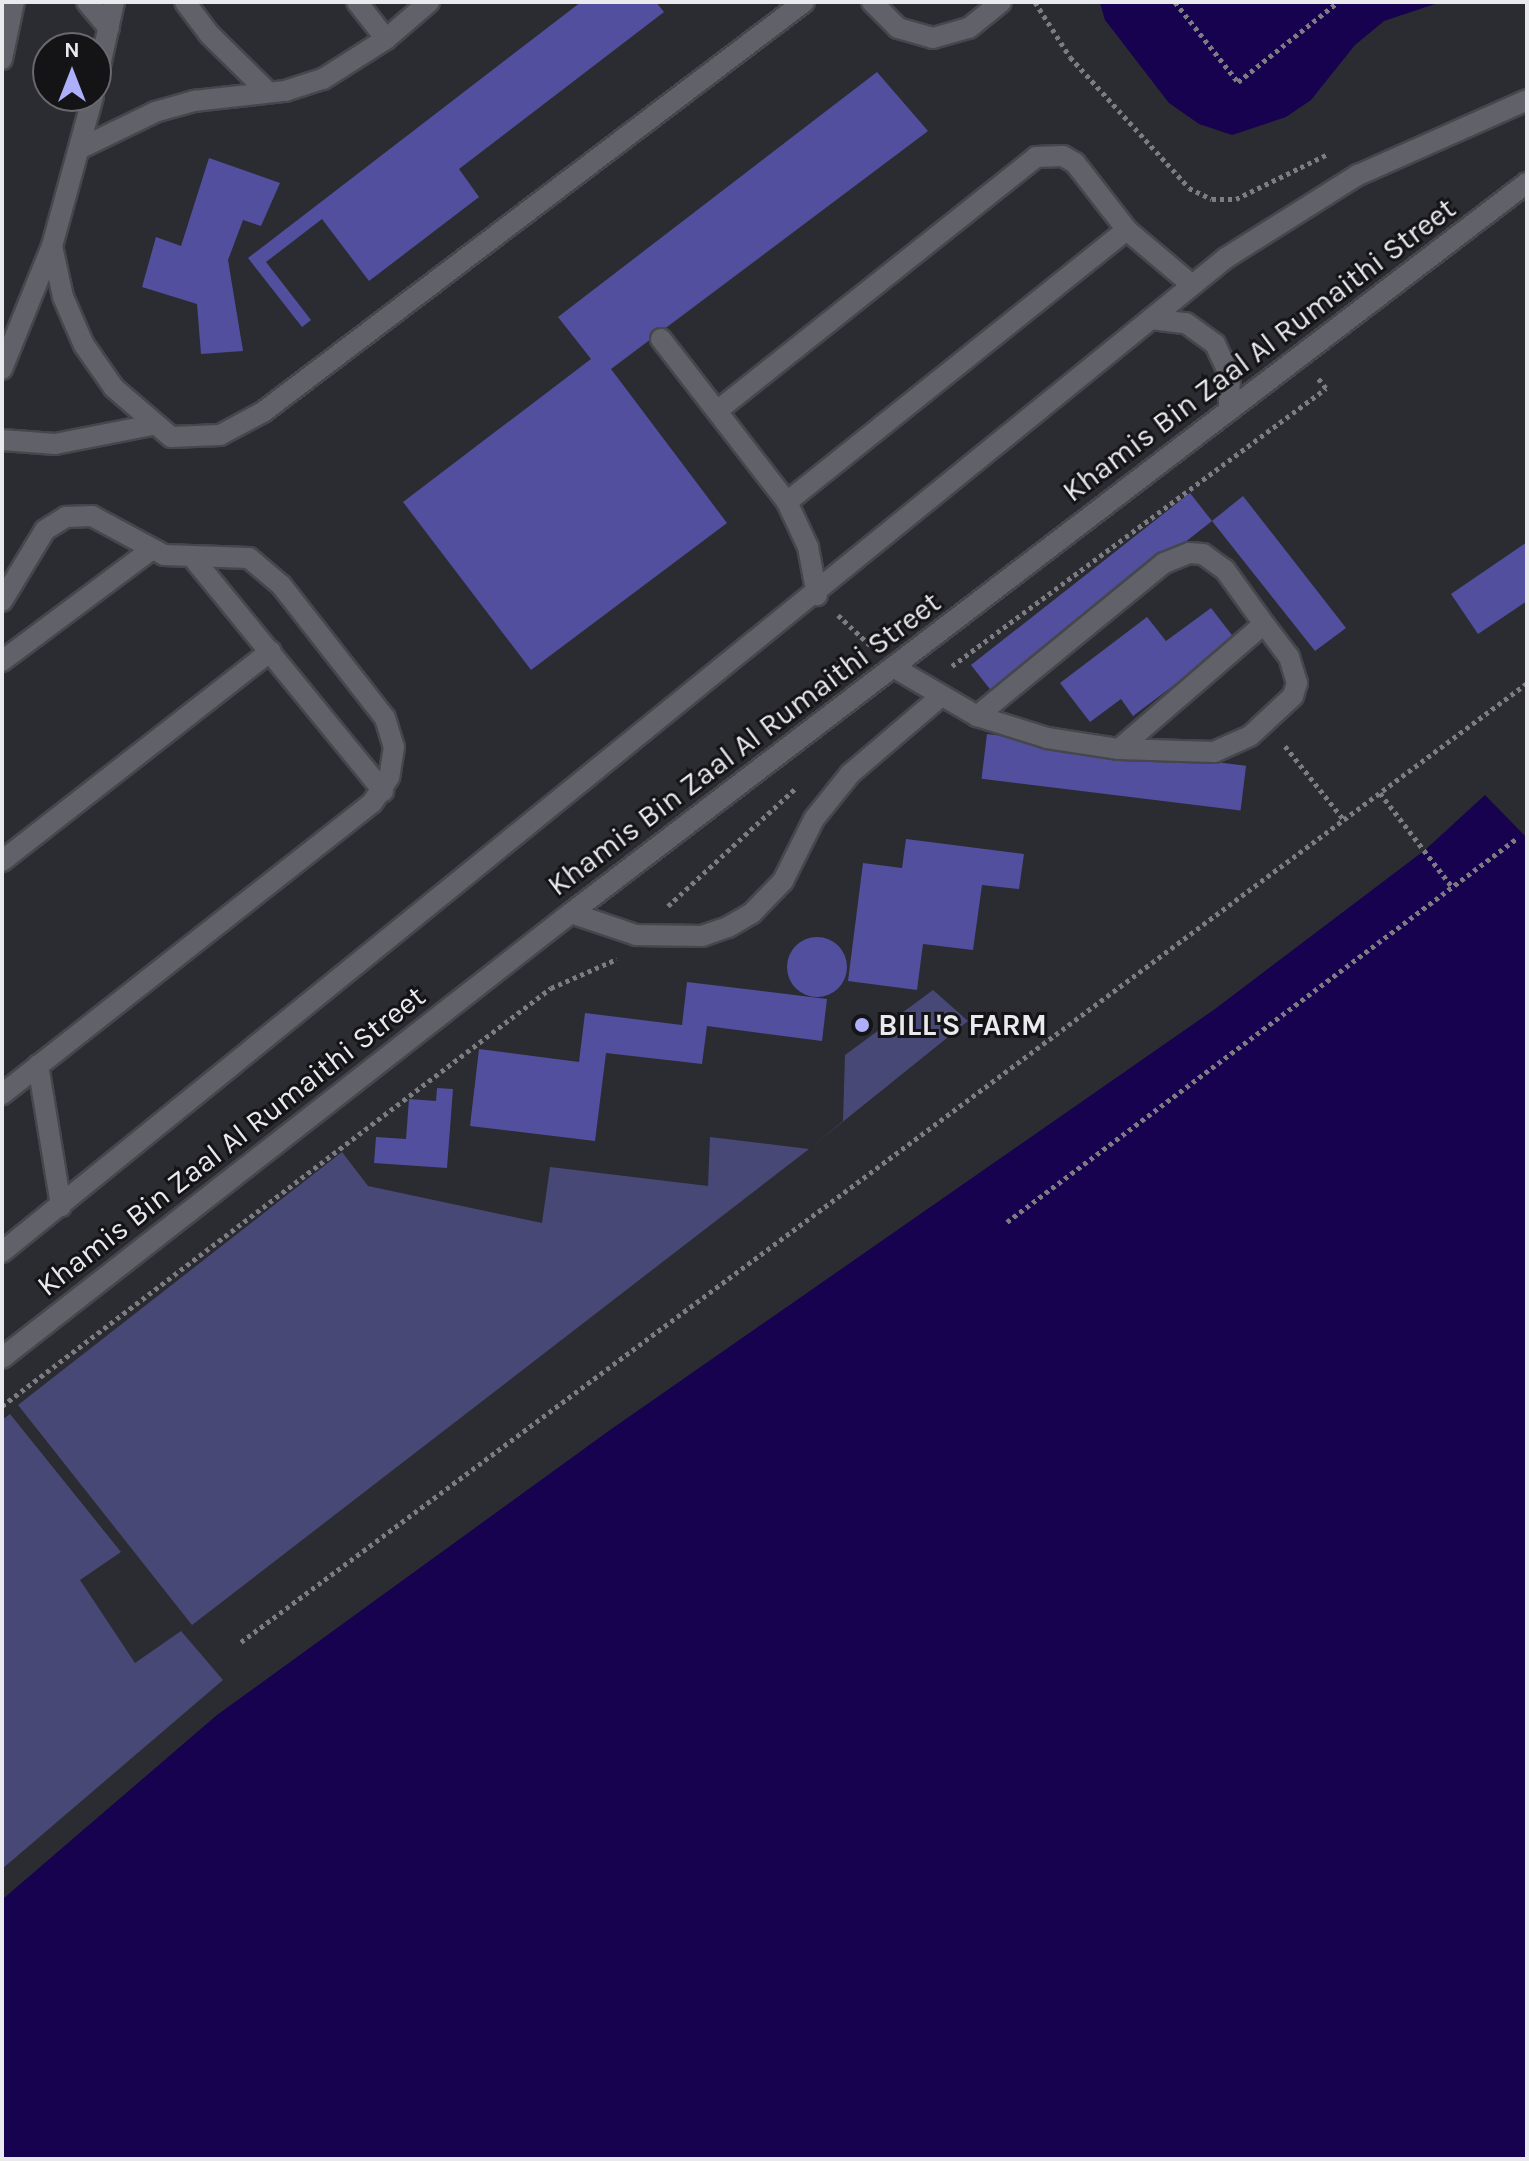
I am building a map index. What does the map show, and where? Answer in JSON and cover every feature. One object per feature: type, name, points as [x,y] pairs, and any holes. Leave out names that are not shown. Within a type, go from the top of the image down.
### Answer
[{"type":"street","points":[[2,59],[14,2]]},
{"type":"street","points":[[87,2],[109,28]]},
{"type":"street","points":[[108,32],[114,2]]},
{"type":"street","points":[[185,2],[209,34],[267,91]]},
{"type":"street","points":[[357,2],[386,39]]},
{"type":"street","points":[[81,148],[155,112],[323,79],[386,39],[429,2]]},
{"type":"street","points":[[52,246],[63,297],[84,345],[114,388],[152,425],[171,437],[196,439],[243,426],[804,2]]},
{"type":"street","points":[[872,2],[898,28],[933,38],[969,28],[1001,2]]},
{"type":"street","name":"Khamis Bin Zaal Al Rumaithi Street","points":[[2,1252],[817,595],[1192,285],[1309,202],[1527,100]]},
{"type":"street","points":[[2,369],[52,246],[89,112]]},
{"type":"street","points":[[717,411],[1036,157],[1063,156],[1075,163],[1127,230],[1192,285]]},
{"type":"street","name":"Khamis Bin Zaal Al Rumaithi Street","points":[[2,1358],[571,913],[1527,183]]},
{"type":"street","points":[[787,502],[1127,230]]},
{"type":"street","points":[[1151,319],[1186,323],[1215,344],[1230,376],[1229,411]]},
{"type":"street","points":[[661,339],[787,502],[808,547],[817,595]]},
{"type":"street","points":[[2,440],[55,444],[152,425]]},
{"type":"street","points":[[2,601],[45,530],[66,517],[92,516],[151,550],[193,558],[228,553],[249,558],[281,585],[385,718],[394,762],[383,791],[2,1094]]},
{"type":"street","points":[[2,661],[151,550]]},
{"type":"street","points":[[893,667],[977,716],[1047,738],[1119,749],[1214,752],[1267,723],[1285,708],[1297,683],[1289,657],[1215,560],[1203,554],[1176,556],[977,716]]},
{"type":"street","points":[[193,558],[383,791]]},
{"type":"street","points":[[1119,749],[1264,624]]},
{"type":"street","points":[[2,861],[271,651]]},
{"type":"street","points":[[571,913],[636,935],[702,936],[752,913],[789,872],[828,799],[932,692]]},
{"type":"street","points":[[38,1065],[61,1206]]},
{"type":"path","points":[[1035,2],[1070,57],[1189,188],[1212,199],[1236,199],[1337,149]]},
{"type":"path","points":[[1175,2],[1238,82],[1338,2]]},
{"type":"path","points":[[932,692],[1326,388],[1301,356]]},
{"type":"path","points":[[817,595],[893,667]]},
{"type":"path","points":[[241,1642],[1527,683]]},
{"type":"path","points":[[1267,723],[1344,820]]},
{"type":"path","points":[[2,1406],[551,988],[615,962],[636,935],[799,786]]},
{"type":"path","points":[[1380,793],[1452,887]]},
{"type":"path","points":[[1007,1222],[1516,839]]},
{"type":"shaded area","points":[[1441,2],[1384,21],[1355,45],[1311,100],[1286,117],[1232,135],[1199,124],[1169,103],[1105,20],[1100,3]]},
{"type":"shaded area","points":[[1485,795],[1527,838],[1527,2159],[2,2159],[4,1898],[217,1715],[610,1430],[1215,1009],[1425,850]]},
{"type":"shaded area","points":[[933,990],[968,1021],[809,1149],[843,1121],[845,1055]]},
{"type":"shaded area","points":[[710,1137],[809,1149],[192,1625],[18,1405],[342,1152],[368,1186],[542,1223],[550,1167],[708,1186]]},
{"type":"shaded area","points":[[10,1414],[121,1552],[80,1580],[135,1663],[181,1631],[223,1680],[2,1869],[2,1420]]},
{"type":"building","points":[[581,2],[656,2],[664,12],[459,169],[479,197],[369,281],[322,219],[266,262],[311,320],[302,327],[248,258]]},
{"type":"building","points":[[877,72],[928,131],[611,369],[727,523],[531,670],[403,502],[591,359],[558,317]]},
{"type":"building","points":[[209,158],[280,183],[261,226],[243,220],[228,260],[243,351],[201,354],[197,304],[142,287],[156,237],[181,246]]},
{"type":"building","points":[[1190,493],[1212,521],[993,693],[971,665]]},
{"type":"building","points":[[1243,496],[1346,628],[1315,651],[1212,521]]},
{"type":"building","points":[[1527,542],[1527,601],[1478,634],[1451,594]]},
{"type":"building","points":[[1211,608],[1235,639],[1133,716],[1121,699],[1090,722],[1060,683],[1147,617],[1166,641]]},
{"type":"building","points":[[987,734],[1246,766],[1241,810],[982,779]]},
{"type":"building","points":[[906,839],[1024,854],[1019,889],[982,885],[973,950],[923,944],[917,990],[848,981],[863,863],[902,868]]},
{"type":"building","points":[[817,937],[829,939],[838,946],[845,955],[845,979],[838,988],[829,995],[817,997],[805,995],[796,988],[789,979],[787,967],[789,955],[796,946],[805,939]]},
{"type":"building","points":[[687,982],[827,999],[822,1041],[707,1026],[702,1064],[606,1053],[595,1141],[470,1126],[479,1049],[579,1062],[585,1013],[682,1025]]},
{"type":"building","points":[[437,1088],[453,1089],[447,1168],[374,1163],[376,1137],[406,1139],[409,1099],[436,1101]]},
{"type":"place","name":"BILL'S FARM","points":[[862,1025]]}]
